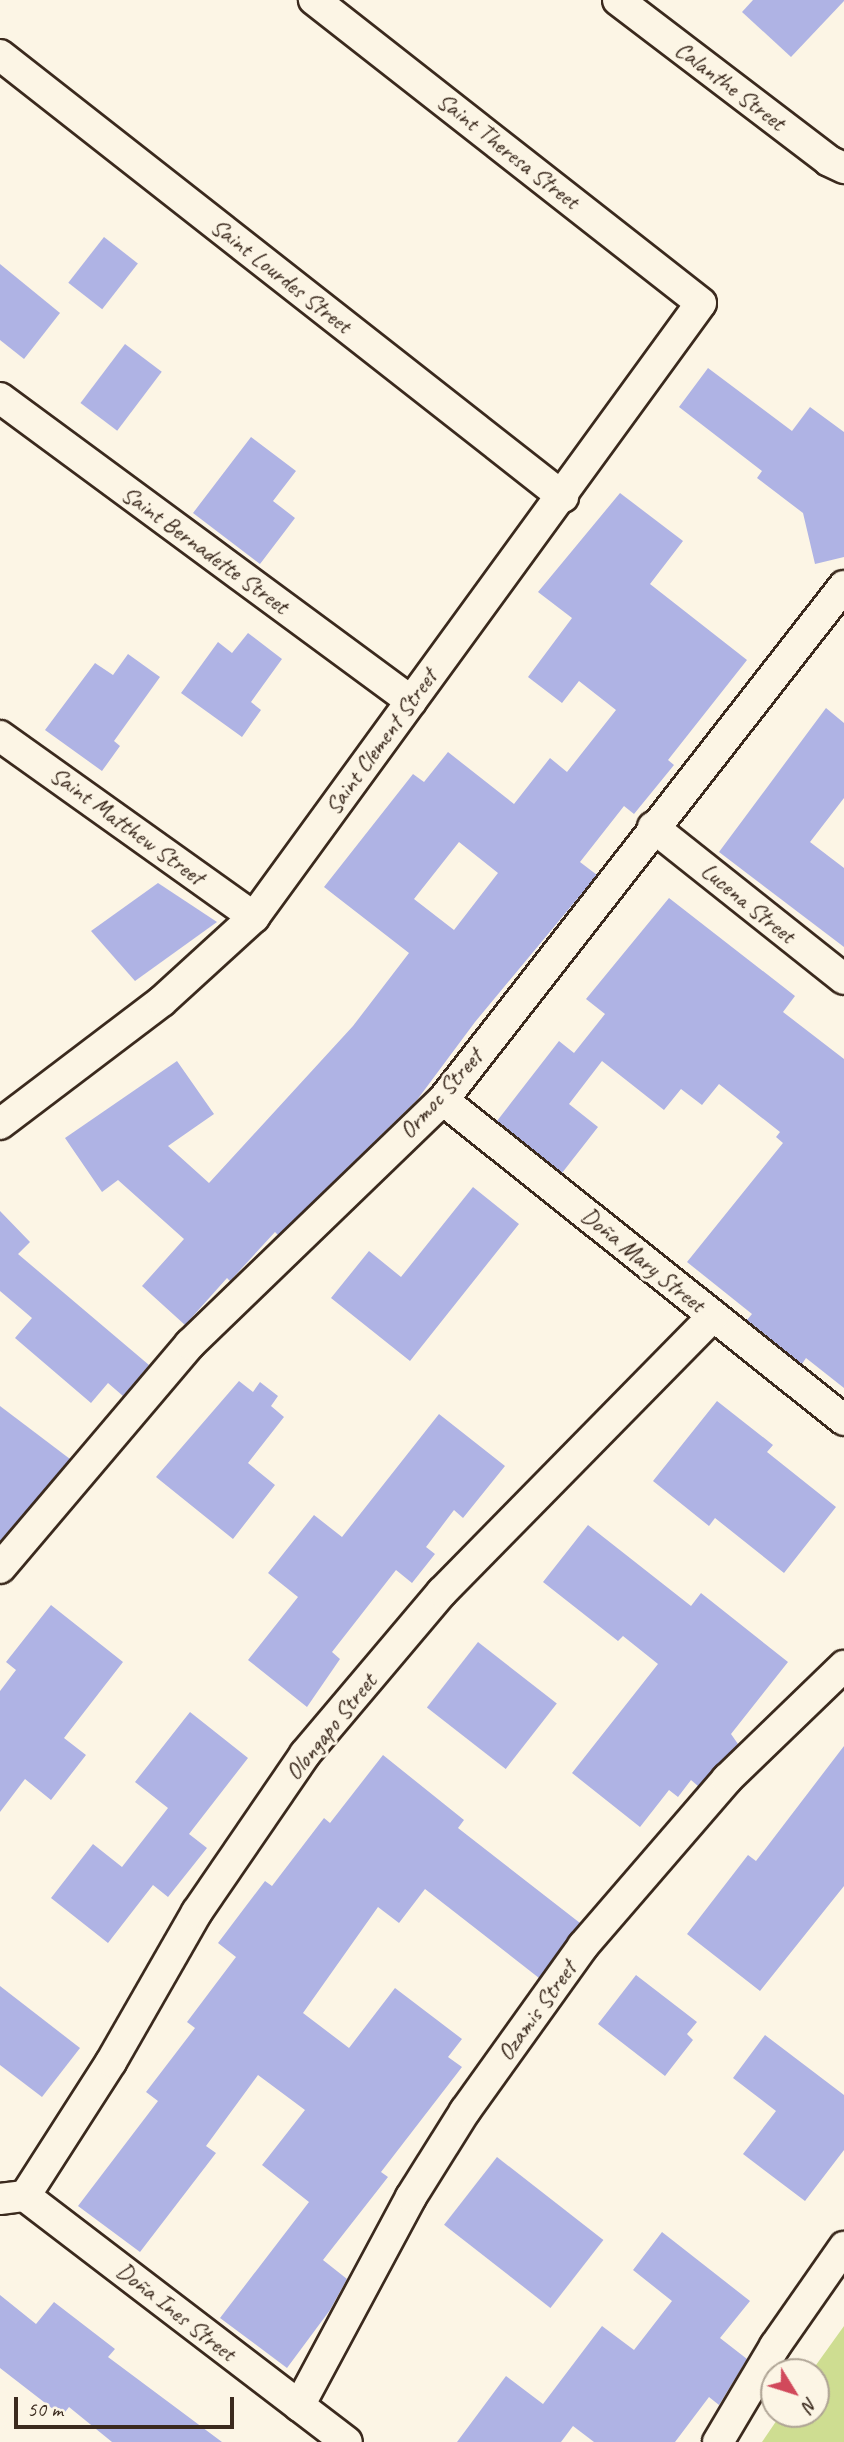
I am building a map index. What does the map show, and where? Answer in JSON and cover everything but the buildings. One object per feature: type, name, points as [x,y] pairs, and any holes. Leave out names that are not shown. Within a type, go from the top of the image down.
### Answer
[{"type":"street","name":"Saint Theresa Street","points":[[314,0],[701,303]]},
{"type":"street","name":"Calanthe Street","points":[[618,0],[829,161],[844,168]]},
{"type":"street","name":"Saint Lourdes Street","points":[[0,55],[563,497]]},
{"type":"street","name":"Saint Clement Street","points":[[0,1124],[162,1001],[254,917],[563,497],[701,303]]},
{"type":"street","name":"Saint Bernadette Street","points":[[0,398],[411,701]]},
{"type":"street","name":"Ormoc Street","points":[[0,1568],[190,1344],[443,1100],[653,827],[844,586]]},
{"type":"street","name":"Saint Matthew Street","points":[[0,736],[254,917]]},
{"type":"street","name":"Lucena Street","points":[[653,827],[844,979]]},
{"type":"street","name":"Doña Mary Street","points":[[443,1100],[844,1420]]},
{"type":"street","name":"Olongapo Street","points":[[12,2197],[111,2062],[197,1912],[305,1754],[442,1592],[713,1316]]},
{"type":"street","name":"Ozamis Street","points":[[299,2406],[411,2197],[465,2111],[583,1945],[727,1779],[844,1666]]},
{"type":"street","name":"Doña Ines Street","points":[[12,2197],[347,2442]]},
{"type":"street","points":[[718,2442],[775,2346],[844,2247]]},
{"type":"green space","points":[[844,2326],[844,2442],[762,2442],[772,2428],[830,2428],[830,2358],[821,2358]]}]
